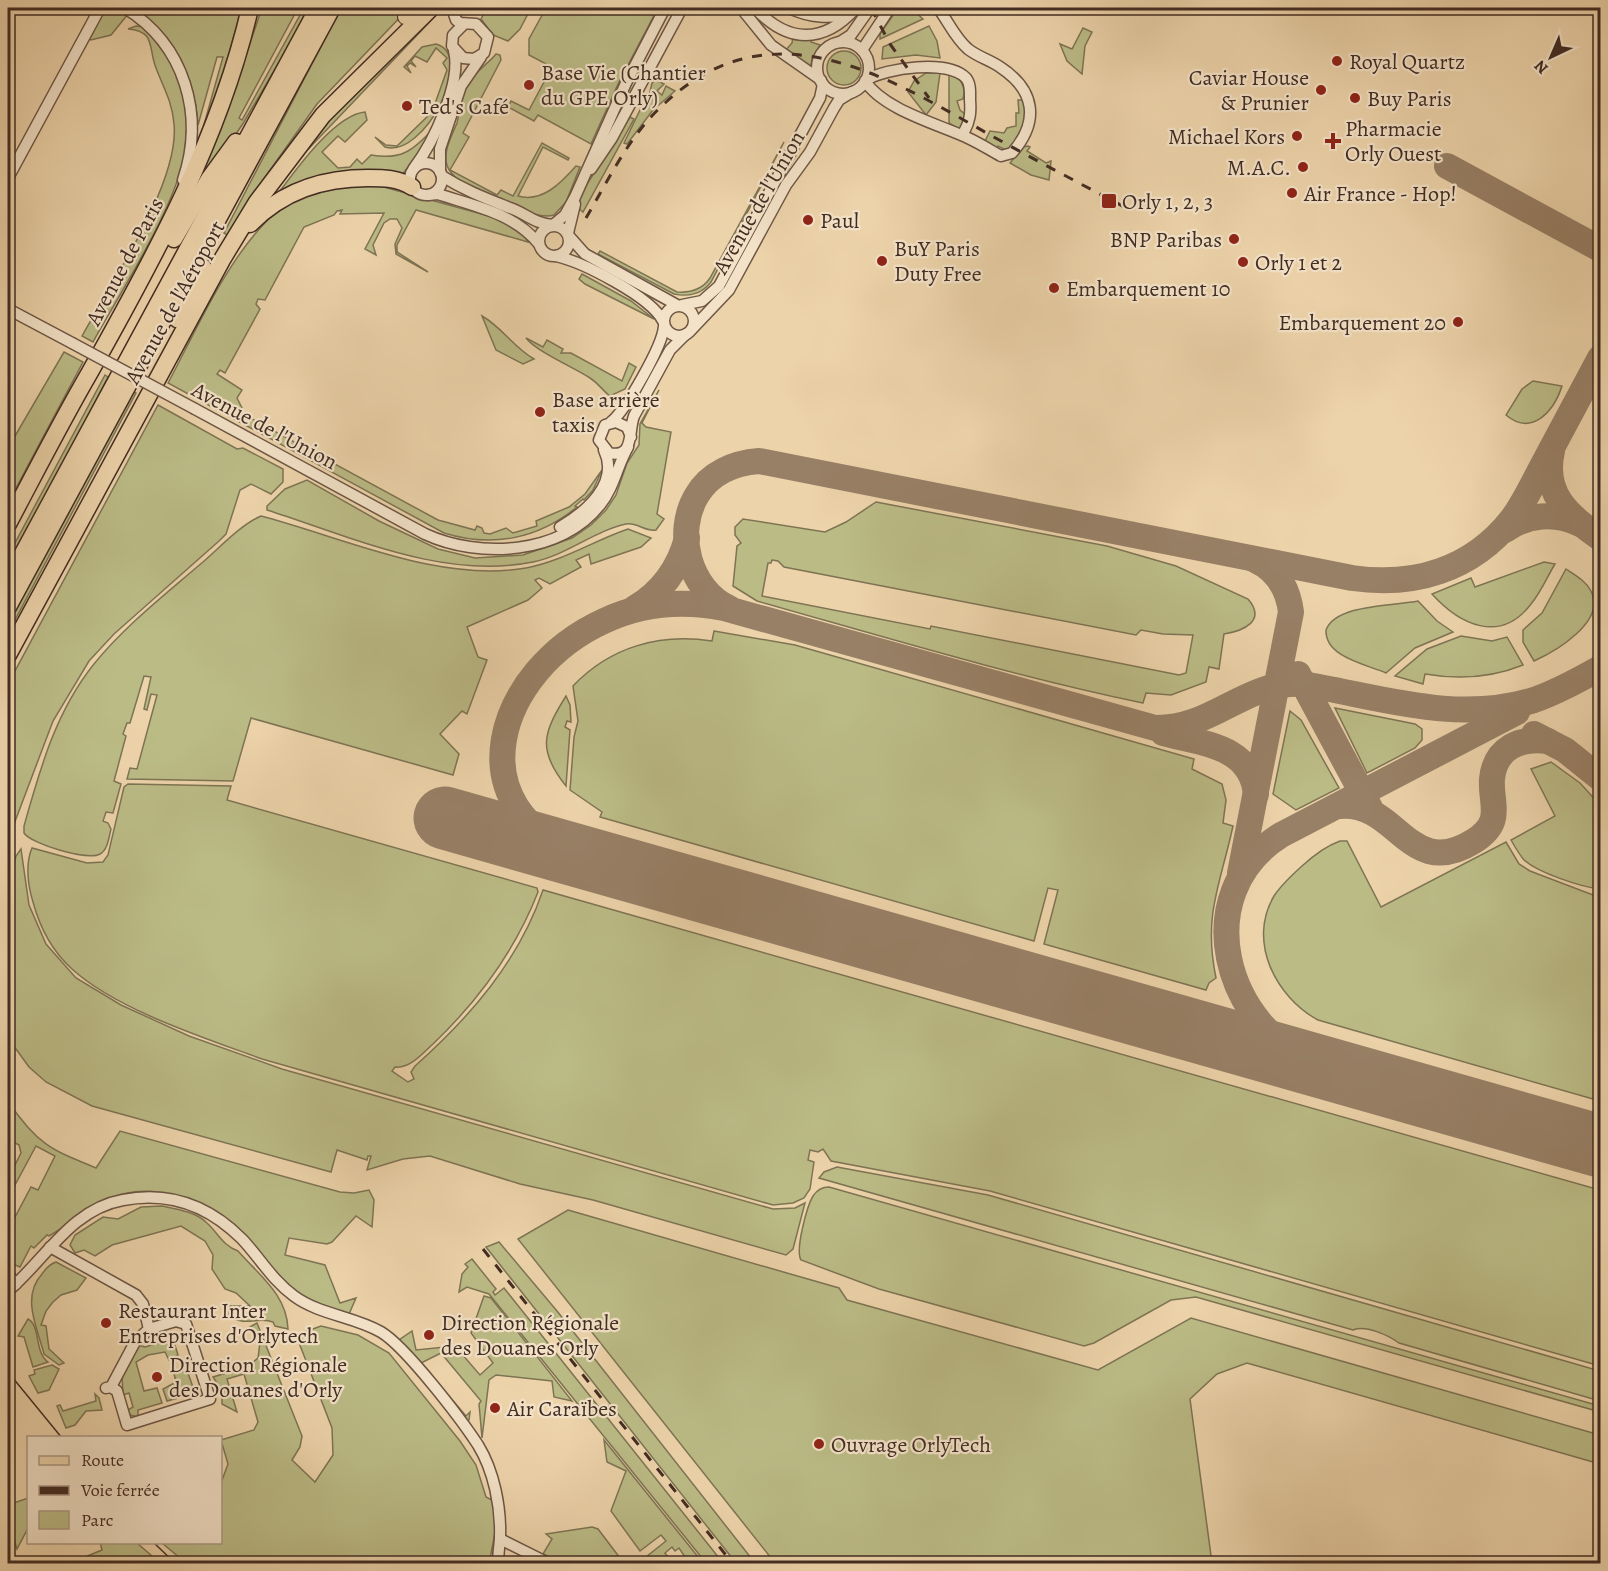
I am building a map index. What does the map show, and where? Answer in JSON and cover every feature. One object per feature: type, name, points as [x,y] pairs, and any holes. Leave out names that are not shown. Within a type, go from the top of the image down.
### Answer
[{"type":"highway","name":"Avenue de Paris","points":[[8,524],[144,275],[180,203],[214,123],[250,8]]},
{"type":"highway","points":[[8,581],[318,8]]},
{"type":"highway","points":[[8,607],[332,8]]},
{"type":"highway","name":"Avenue de l'Aéroport","points":[[8,655],[234,239],[257,202],[302,141],[337,99],[431,8]]},
{"type":"highway","points":[[302,141],[304,126],[330,93],[410,12]]},
{"type":"highway","points":[[71,407],[87,392],[209,179],[268,101]]},
{"type":"highway","points":[[114,458],[114,443],[254,167],[265,130]]},
{"type":"highway","points":[[234,239],[278,201],[311,184],[345,178],[376,178],[402,181],[412,187]]},
{"type":"street","points":[[8,178],[100,8]]},
{"type":"street","points":[[125,8],[151,27],[169,48],[182,71],[190,96],[192,138],[179,195],[180,203]]},
{"type":"street","points":[[428,195],[440,186],[439,155],[460,86],[489,42],[486,31],[476,24],[464,24],[453,16],[452,8]]},
{"type":"street","points":[[556,256],[567,249],[575,197],[621,92],[665,8]]},
{"type":"street","points":[[539,244],[542,232],[565,214],[612,138],[682,8]]},
{"type":"street","points":[[741,8],[771,45],[837,93],[852,92]]},
{"type":"street","points":[[755,8],[781,27],[810,35],[831,31],[857,8]]},
{"type":"street","points":[[789,8],[804,14],[829,17],[857,8]]},
{"type":"street","name":"Avenue de l'Union","points":[[512,548],[554,531],[590,505],[607,476],[609,462],[599,434],[628,402],[659,344],[666,312],[679,305],[702,301],[718,286],[820,98],[822,82],[818,69],[820,56],[829,46],[851,35],[870,8]]},
{"type":"street","points":[[862,50],[890,8]]},
{"type":"street","points":[[840,42],[852,44],[862,50],[869,66],[866,80],[874,93],[938,128],[968,138],[1005,157],[1012,153],[1025,134],[1030,108],[1028,95],[1022,86],[1000,67],[962,43],[938,8]]},
{"type":"street","points":[[414,168],[421,163],[430,163],[441,174],[472,195],[510,208],[540,224],[561,227],[585,254],[679,305],[693,315],[689,331],[672,334],[656,310],[638,296],[578,264],[545,253],[522,226],[508,218],[438,194],[419,193],[412,187],[410,175],[414,168],[430,145],[453,80],[456,63],[453,35],[464,24]]},
{"type":"street","points":[[454,51],[468,60],[483,54]]},
{"type":"street","points":[[866,80],[878,74],[916,67],[956,71],[966,78],[969,87],[971,112],[964,132]]},
{"type":"street","name":"Avenue de l'Union","points":[[8,309],[437,540],[478,549],[512,548],[558,536],[588,517],[607,496],[630,442],[631,423],[670,350],[729,290],[786,185],[810,152],[839,100],[866,80]]},
{"type":"street","points":[[604,450],[614,454],[630,442],[622,423],[611,422]]},
{"type":"street","points":[[12,1288],[80,1219],[120,1200],[160,1197],[178,1200],[219,1218],[242,1240],[279,1284],[292,1295],[316,1309],[380,1332],[420,1371],[479,1447],[495,1491],[500,1539],[499,1563]]},
{"type":"street","points":[[50,1247],[136,1295],[143,1304],[149,1329]]},
{"type":"street","points":[[8,1274],[12,1288]]},
{"type":"street","points":[[176,1321],[186,1324],[210,1399],[127,1425],[117,1391],[108,1387],[135,1342],[149,1329],[176,1321]]},
{"type":"street","points":[[500,1539],[550,1563]]},
{"type":"green space","points":[[110,8],[128,14],[111,35],[91,40],[89,38],[103,12]]},
{"type":"green space","points":[[132,8],[242,8],[218,92],[198,146],[223,57],[217,57],[198,125],[192,90],[180,58],[160,31]]},
{"type":"green space","points":[[262,8],[298,8],[239,118],[242,120],[304,8],[311,8],[244,122],[193,198],[190,196],[226,114]]},
{"type":"green space","points":[[341,8],[409,8],[317,104],[263,180],[229,236],[224,233]]},
{"type":"green space","points":[[439,8],[443,8],[295,163],[323,122]]},
{"type":"green space","points":[[487,8],[531,8],[520,29],[508,41],[493,35],[481,19]]},
{"type":"green space","points":[[546,8],[658,8],[618,84],[591,144],[538,115],[534,121],[508,107],[511,101],[529,110],[552,67],[529,55],[529,39]]},
{"type":"green space","points":[[898,8],[911,8],[923,19],[880,39],[880,34]]},
{"type":"green space","points":[[136,26],[144,27],[165,52],[177,73],[187,110],[188,139],[183,164],[163,216],[93,342],[82,336],[141,232],[155,203],[173,148],[174,124],[170,102],[156,68],[150,42],[143,33],[128,29]]},
{"type":"green space","points":[[929,26],[937,41],[940,58],[916,55],[882,59],[883,47]]},
{"type":"green space","points":[[1083,28],[1092,32],[1085,46],[1082,74],[1067,61],[1060,44],[1072,49]]},
{"type":"green space","points":[[793,36],[812,39],[811,42],[820,45],[812,59],[810,70],[784,52],[792,43]]},
{"type":"green space","points":[[436,44],[447,52],[451,66],[448,85],[440,104],[429,123],[415,138],[400,146],[385,147],[375,137],[386,145],[397,146],[432,112],[447,70],[443,63],[447,58],[436,48],[427,62],[415,56],[411,61],[416,67],[410,63],[407,66],[411,73],[404,67],[422,47]]},
{"type":"green space","points":[[844,51],[856,56],[861,68],[856,80],[844,85],[832,80],[827,68],[832,56]]},
{"type":"green space","points":[[496,54],[500,55],[501,60],[463,133],[469,137],[450,170],[497,195],[501,190],[513,196],[542,143],[569,158],[568,160],[543,147],[518,196],[535,197],[543,194],[557,185],[576,166],[580,167],[566,202],[554,215],[533,213],[472,188],[456,178],[450,171],[446,163],[448,146],[457,123],[466,87]]},
{"type":"green space","points":[[926,73],[940,73],[936,102],[926,115],[908,92],[914,81]]},
{"type":"green space","points":[[949,74],[960,80],[964,91],[963,99],[957,101],[960,110],[966,115],[960,130],[949,123]]},
{"type":"green space","points":[[656,80],[664,84],[657,91],[662,95],[666,86],[675,91],[653,110],[627,144],[624,143],[642,106],[647,108],[652,99],[649,96],[652,83]]},
{"type":"green space","points":[[1018,100],[1024,100],[1025,107],[1021,130],[1014,144],[1002,153],[1004,149],[998,146],[997,150],[984,143],[990,131],[1004,133],[1007,128],[1016,126],[1016,113],[1019,113]]},
{"type":"green space","points":[[365,112],[367,120],[345,142],[338,136],[322,152],[338,168],[350,167],[357,159],[362,164],[371,155],[398,155],[412,149],[433,129],[430,138],[402,175],[280,191],[329,132],[353,115]]},
{"type":"green space","points":[[630,117],[634,119],[583,212],[577,207],[580,195]]},
{"type":"green space","points":[[784,142],[711,282],[699,292],[689,295],[674,294],[598,254],[600,251],[677,292],[700,288],[710,278]]},
{"type":"green space","points":[[1023,147],[1030,147],[1027,151],[1046,163],[1051,161],[1049,180],[1031,175],[1010,163]]},
{"type":"green space","points":[[373,184],[496,218],[524,234],[528,242],[416,210],[397,245],[397,252],[428,272],[396,254],[395,244],[402,228],[397,219],[390,219],[384,223],[373,245],[376,255],[365,249],[384,213],[340,214],[342,210],[337,211],[334,215],[304,227],[265,300],[258,299],[256,304],[260,309],[225,373],[220,370],[217,374],[242,390],[237,398],[242,408],[239,412],[438,520],[475,530],[477,526],[482,528],[484,533],[490,534],[506,528],[513,533],[537,526],[536,521],[569,507],[585,494],[602,470],[593,490],[584,500],[547,527],[514,538],[497,540],[462,538],[444,533],[168,383],[226,275],[264,224],[286,204],[309,191]]},
{"type":"green space","points":[[582,274],[631,301],[654,319],[585,284],[579,279]]},
{"type":"green space","points":[[482,316],[534,359],[523,364],[496,350]]},
{"type":"green space","points":[[526,338],[543,347],[547,340],[563,349],[561,353],[571,353],[622,381],[629,363],[636,367],[625,389],[610,396],[596,382],[547,354]]},
{"type":"green space","points":[[64,352],[83,362],[8,503],[8,448]]},
{"type":"green space","points":[[105,375],[108,377],[8,570],[8,556]]},
{"type":"green space","points":[[1533,381],[1562,386],[1554,404],[1541,418],[1525,423],[1516,421],[1506,415],[1522,389]]},
{"type":"green space","points":[[131,390],[136,393],[8,633],[8,617],[58,523],[107,442]]},
{"type":"green space","points":[[659,390],[642,423],[646,427],[671,432],[657,514],[664,519],[656,530],[626,524],[614,527],[545,559],[499,566],[465,565],[432,561],[398,553],[267,510],[267,506],[285,489],[307,480],[379,521],[438,549],[475,558],[523,555],[572,538],[591,525],[606,510],[616,495],[627,463],[639,445],[640,424]]},
{"type":"green space","points":[[158,405],[237,449],[243,448],[283,469],[283,482],[271,494],[251,484],[240,490],[226,534],[114,634],[89,661],[53,721],[8,840],[8,684]]},
{"type":"green space","points":[[876,502],[1107,546],[1176,566],[1248,599],[1255,613],[1254,619],[1245,627],[1224,634],[1219,669],[1209,667],[1206,682],[1171,695],[1146,693],[1143,703],[997,668],[757,601],[733,586],[737,546],[741,543],[735,535],[735,527],[743,519],[825,532],[846,522]],"holes":[[[772,560],[778,561],[784,567],[1136,635],[1141,630],[1163,634],[1193,635],[1186,673],[1179,675],[931,626],[930,629],[762,596],[768,563]]]},
{"type":"green space","points":[[261,516],[392,556],[426,564],[493,571],[540,565],[628,529],[651,538],[641,547],[591,564],[589,554],[576,560],[581,567],[550,584],[539,578],[535,580],[542,588],[528,600],[467,627],[478,657],[487,660],[467,714],[462,711],[440,734],[459,754],[453,775],[251,718],[233,781],[127,779],[130,768],[137,769],[157,695],[151,694],[147,710],[144,709],[151,677],[144,676],[130,723],[127,723],[123,734],[126,736],[114,781],[121,784],[113,813],[106,812],[103,821],[108,823],[111,829],[103,852],[94,856],[73,853],[37,842],[29,837],[24,833],[24,826],[43,762],[69,701],[94,664],[143,613],[236,532]]},
{"type":"green space","points":[[1544,562],[1555,564],[1538,595],[1519,617],[1506,624],[1493,627],[1480,626],[1467,621],[1454,614],[1432,594],[1471,578],[1475,587]]},
{"type":"green space","points":[[1566,569],[1589,587],[1594,602],[1592,613],[1577,634],[1534,661],[1523,642],[1523,630],[1542,613]]},
{"type":"green space","points":[[1418,601],[1437,621],[1453,632],[1415,648],[1386,673],[1339,653],[1327,639],[1326,630],[1332,621],[1341,615],[1367,608]]},
{"type":"green space","points":[[714,631],[795,645],[1194,759],[1192,769],[1222,784],[1226,800],[1223,823],[1233,826],[1212,918],[1212,956],[1216,978],[1209,983],[1206,990],[1044,944],[1058,890],[1048,888],[1034,941],[600,817],[602,812],[570,790],[574,737],[578,721],[573,686],[603,661],[636,646],[673,639],[712,641]]},
{"type":"green space","points":[[1461,636],[1492,641],[1507,637],[1523,665],[1499,673],[1475,677],[1425,674],[1423,684],[1395,676],[1427,649]]},
{"type":"green space","points":[[566,696],[570,705],[571,722],[567,721],[565,727],[570,730],[566,786],[551,762],[546,741],[552,721]]},
{"type":"green space","points":[[1335,708],[1415,724],[1422,729],[1422,740],[1415,748],[1367,773]]},
{"type":"green space","points":[[1290,711],[1301,720],[1339,788],[1296,810],[1273,794]]},
{"type":"green space","points":[[1551,762],[1580,783],[1600,805],[1600,889],[1540,870],[1524,860],[1511,840],[1555,816],[1531,769]]},
{"type":"green space","points":[[128,784],[231,786],[227,800],[537,888],[538,892],[529,914],[507,954],[466,1010],[421,1056],[406,1066],[395,1067],[392,1071],[408,1082],[414,1079],[411,1072],[415,1066],[455,1028],[491,986],[521,941],[543,890],[1600,1190],[1600,1366],[990,1191],[831,1161],[823,1149],[818,1152],[810,1150],[808,1160],[814,1162],[810,1189],[804,1198],[793,1203],[773,1205],[262,1059],[162,1022],[91,984],[58,955],[39,921],[29,882],[28,868],[32,848],[87,863],[103,862],[108,855],[124,787]]},
{"type":"green space","points":[[1340,841],[1347,841],[1381,907],[1506,842],[1519,864],[1530,871],[1593,895],[1600,895],[1600,1101],[1318,1020],[1290,997],[1270,967],[1265,949],[1266,914],[1280,888],[1306,862]]},
{"type":"green space","points":[[21,849],[29,905],[46,944],[76,978],[121,1005],[189,1036],[282,1069],[773,1209],[795,1208],[805,1203],[793,1249],[786,1255],[593,1200],[520,1184],[430,1156],[403,1159],[367,1170],[371,1156],[368,1156],[367,1160],[337,1150],[331,1172],[92,1106],[46,1082],[29,1067],[8,1038],[8,886],[16,856]]},
{"type":"green space","points":[[8,1102],[28,1128],[46,1144],[96,1168],[120,1131],[340,1192],[354,1193],[369,1190],[374,1200],[372,1227],[356,1216],[332,1242],[327,1244],[289,1238],[285,1255],[325,1265],[340,1303],[356,1298],[349,1314],[314,1301],[291,1288],[242,1233],[215,1212],[181,1197],[163,1193],[127,1193],[111,1198],[49,1236],[47,1235],[34,1248],[31,1246],[20,1267],[8,1262],[8,1223],[14,1219],[31,1187],[38,1190],[55,1156],[36,1146],[8,1198],[8,1179],[21,1153],[19,1145],[8,1139],[8,1121],[12,1112],[8,1109]]},
{"type":"green space","points":[[837,1167],[988,1195],[1600,1371],[1600,1401],[1399,1343],[1377,1332],[1364,1329],[1353,1330],[819,1178],[824,1172]]},
{"type":"green space","points":[[829,1187],[1600,1406],[1600,1412],[1196,1297],[1171,1300],[1094,1343],[1084,1346],[879,1289],[801,1260],[801,1238],[811,1201],[818,1191]]},
{"type":"green space","points":[[162,1206],[197,1216],[207,1223],[228,1246],[238,1251],[263,1277],[277,1296],[283,1306],[288,1329],[275,1326],[273,1322],[240,1321],[228,1315],[226,1306],[250,1306],[236,1293],[225,1289],[212,1269],[213,1255],[205,1241],[181,1226],[112,1245],[95,1256],[84,1250],[75,1253],[70,1245],[75,1235],[103,1217],[118,1219],[141,1207]]},
{"type":"green space","points":[[568,1210],[839,1288],[847,1300],[1098,1370],[1191,1318],[1600,1435],[1600,1464],[1247,1363],[1217,1374],[1190,1399],[1212,1563],[775,1563],[518,1239]]},
{"type":"green space","points":[[499,1242],[557,1311],[755,1563],[736,1563],[486,1247]]},
{"type":"green space","points":[[472,1259],[496,1289],[493,1292],[495,1295],[504,1288],[723,1563],[706,1563],[489,1294],[467,1287],[459,1292],[462,1274],[468,1267],[465,1264]]},
{"type":"green space","points":[[56,1262],[86,1278],[77,1290],[61,1295],[53,1302],[46,1311],[41,1325],[46,1326],[49,1349],[64,1363],[59,1365],[44,1354],[32,1312],[32,1292],[36,1283],[47,1268]]},
{"type":"green space","points":[[484,1296],[491,1298],[572,1401],[554,1397],[552,1381],[496,1375],[489,1380],[482,1438],[479,1404],[481,1401],[441,1353],[421,1363],[466,1416],[470,1412],[469,1420],[466,1421],[399,1340],[412,1331],[416,1350],[455,1346],[480,1375],[493,1363],[471,1333]]},
{"type":"green space","points":[[28,1319],[35,1327],[41,1352],[48,1362],[33,1367],[24,1337],[18,1336]]},
{"type":"green space","points":[[257,1323],[302,1436],[300,1447],[292,1460],[315,1482],[333,1455],[332,1428],[296,1335],[321,1326],[358,1335],[389,1353],[460,1441],[476,1465],[486,1497],[492,1500],[496,1526],[492,1564],[495,1533],[489,1564],[186,1563],[163,1544],[222,1544],[222,1480],[228,1464],[222,1440],[254,1430],[258,1422],[244,1374],[227,1379],[237,1412],[222,1404],[222,1391],[213,1377],[247,1367],[258,1358],[260,1342],[248,1328]]},
{"type":"green space","points":[[173,1339],[178,1355],[169,1360],[165,1352],[148,1355],[136,1362],[144,1391],[157,1388],[162,1403],[138,1410],[138,1417],[130,1415],[128,1410],[133,1407],[129,1393],[123,1395],[122,1375],[138,1345],[145,1347]]},
{"type":"green space","points":[[52,1365],[59,1369],[49,1390],[38,1393],[29,1376],[35,1374],[34,1370]]},
{"type":"green space","points":[[173,1369],[188,1373],[194,1390],[192,1394],[167,1401],[163,1389],[176,1382]]},
{"type":"green space","points":[[95,1394],[99,1398],[102,1410],[86,1411],[75,1425],[66,1428],[57,1406],[60,1405],[63,1411],[96,1401]]},
{"type":"green space","points":[[604,1440],[703,1563],[689,1563],[679,1548],[675,1551],[672,1547],[665,1553],[668,1557],[641,1561],[666,1541],[661,1535],[640,1551],[611,1511],[626,1471],[607,1462]]},
{"type":"green space","points":[[27,1498],[27,1530],[17,1549],[8,1519],[8,1505]]},
{"type":"green space","points":[[592,1527],[598,1529],[620,1558],[618,1560],[560,1562],[543,1554],[552,1539],[546,1534]]},
{"type":"green space","points":[[100,1544],[138,1544],[160,1563],[70,1563],[102,1550]]},
{"type":"taxiway","points":[[1447,166],[1600,249]]},
{"type":"taxiway","points":[[729,608],[704,588],[689,559],[686,542],[690,510],[702,487],[716,475],[741,464],[759,461],[1352,578],[1398,580],[1440,571],[1479,551],[1512,519],[1526,498],[1600,358]]},
{"type":"taxiway","points":[[1552,451],[1551,480],[1555,492],[1569,512],[1600,538]]},
{"type":"taxiway","points":[[1505,530],[1523,521],[1542,516],[1571,520],[1580,524]]},
{"type":"taxiway","points":[[635,608],[653,595],[668,578],[684,549],[687,538]]},
{"type":"taxiway","points":[[1240,873],[1291,612],[1287,595],[1280,581],[1269,569],[1255,560]]},
{"type":"taxiway","points":[[586,857],[544,835],[517,807],[504,775],[504,740],[515,705],[537,672],[567,643],[604,621],[648,607],[693,604],[724,608],[1155,728],[1195,721],[1246,697],[1282,685],[1303,684],[1389,701],[1447,709],[1505,707],[1543,697],[1600,668]]},
{"type":"taxiway","points":[[1298,674],[1370,808]]},
{"type":"taxiway","points":[[1319,1065],[1286,1047],[1260,1022],[1240,992],[1229,959],[1227,924],[1234,891],[1252,860],[1281,835],[1517,712]]},
{"type":"taxiway","points":[[1163,733],[1208,744],[1235,756],[1245,765],[1252,778],[1256,794]]},
{"type":"taxiway","points":[[1534,734],[1565,750],[1600,778]]},
{"type":"taxiway","points":[[1340,806],[1360,808],[1376,815],[1418,847],[1434,852],[1452,851],[1474,841],[1490,826],[1494,812],[1492,788],[1494,768],[1504,752],[1519,743],[1548,741]]},
{"type":"runway","points":[[445,818],[1600,1146]]},
{"type":"tram line","points":[[8,1372],[60,1436]]},
{"type":"tram line","points":[[155,1544],[176,1564]]},
{"type":"railway","points":[[871,8],[890,44],[929,98]]},
{"type":"railway","points":[[586,218],[631,143],[652,115],[665,103],[706,73],[747,58],[789,54],[830,60],[872,74],[913,92],[1128,209]]},
{"type":"railway","points":[[483,1249],[733,1564]]},
{"type":"place","name":"Royal Quartz","points":[[1337,61]]},
{"type":"place","name":"Base Vie (Chantier du GPE Orly)","points":[[529,85]]},
{"type":"place","name":"Caviar House & Prunier","points":[[1321,90]]},
{"type":"place","name":"Buy Paris","points":[[1355,98]]},
{"type":"place","name":"Ted's Café","points":[[407,106]]},
{"type":"place","name":"Michael Kors","points":[[1297,136]]},
{"type":"place","name":"Pharmacie Orly Ouest","points":[[1333,141]]},
{"type":"place","name":"M.A.C.","points":[[1303,167]]},
{"type":"place","name":"Air France - Hop!","points":[[1292,193]]},
{"type":"place","name":"Orly 1, 2, 3","points":[[1109,201]]},
{"type":"place","name":"Paul","points":[[808,220]]},
{"type":"place","name":"BNP Paribas","points":[[1234,239]]},
{"type":"place","name":"BuY Paris Duty Free","points":[[882,261]]},
{"type":"place","name":"Orly 1 et 2","points":[[1243,262]]},
{"type":"place","name":"Embarquement 10","points":[[1054,288]]},
{"type":"place","name":"Embarquement 20","points":[[1458,322]]},
{"type":"place","name":"Base arrière taxis","points":[[540,412]]},
{"type":"place","name":"Restaurant Inter Entreprises d'Orlytech","points":[[106,1323]]},
{"type":"place","name":"Direction Régionale des Douanes Orly","points":[[429,1335]]},
{"type":"place","name":"Direction Régionale des Douanes d'Orly","points":[[157,1377]]},
{"type":"place","name":"Air Caraïbes","points":[[495,1408]]},
{"type":"place","name":"Ouvrage OrlyTech","points":[[819,1444]]}]
